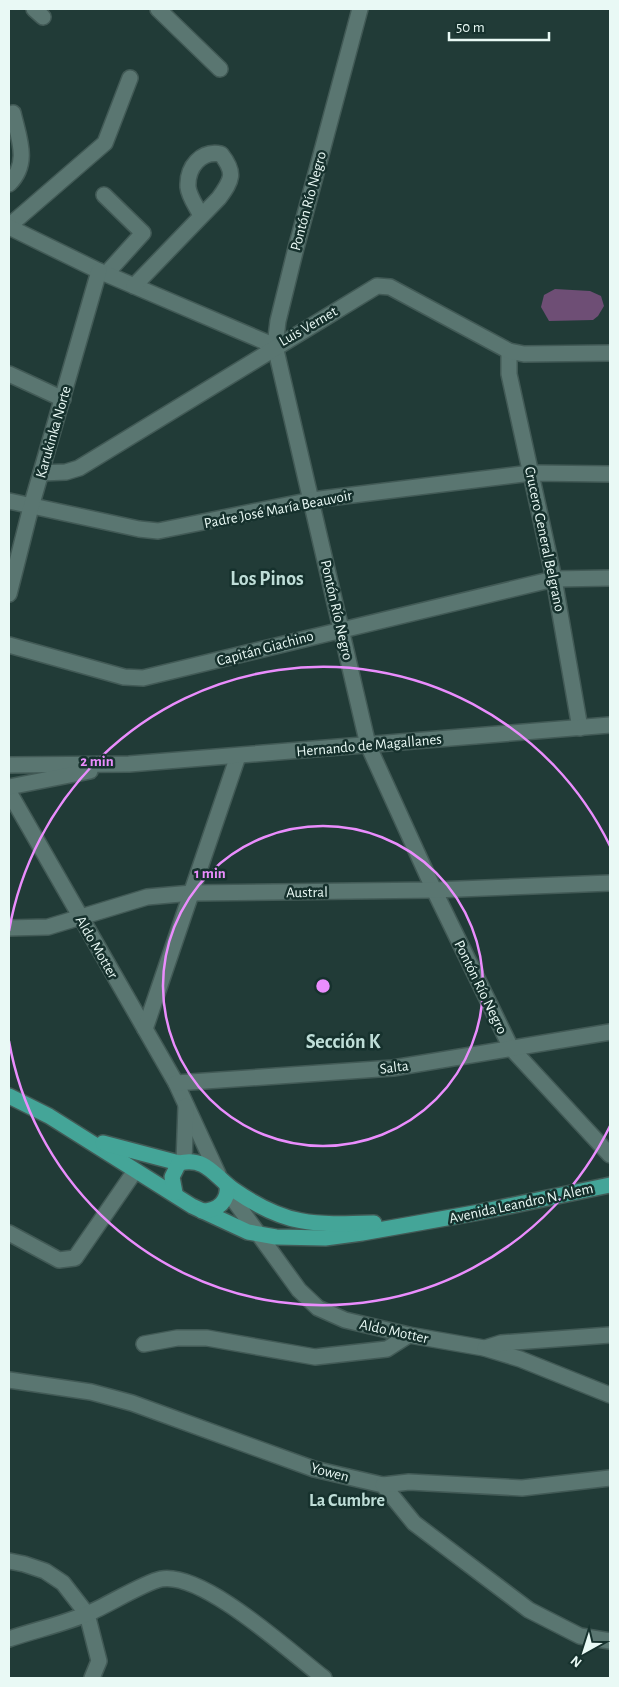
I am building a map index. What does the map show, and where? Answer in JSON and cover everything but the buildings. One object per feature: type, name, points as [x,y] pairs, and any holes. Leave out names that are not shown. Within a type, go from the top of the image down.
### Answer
[{"type":"highway","name":"Avenida Leandro N. Alem","points":[[9,1096],[41,1111],[202,1211],[258,1234],[276,1237],[325,1238],[432,1221],[610,1185]]},
{"type":"highway","name":"Avenida Leandro N. Alem","points":[[78,1134],[116,1148],[181,1162],[198,1162],[224,1184],[283,1218],[322,1224],[432,1221]]},
{"type":"highway","points":[[175,1193],[172,1177],[181,1162]]},
{"type":"highway","points":[[202,1211],[216,1209],[226,1199],[224,1184]]},
{"type":"street","points":[[158,9],[220,68]]},
{"type":"street","name":"Pontón Río Negro","points":[[360,9],[296,248],[278,321],[275,346],[368,745],[434,890],[511,1048],[610,1155]]},
{"type":"street","points":[[9,226],[105,143],[130,78]]},
{"type":"street","points":[[9,184],[21,167],[20,148],[13,113]]},
{"type":"street","points":[[102,273],[143,233],[104,195]]},
{"type":"street","points":[[134,286],[201,216]]},
{"type":"street","name":"Luis Vernet","points":[[9,226],[102,273],[275,346],[377,286],[390,287],[509,351],[524,354],[610,353]]},
{"type":"street","name":"Karukinka Norte","points":[[9,594],[11,578],[31,507],[102,273]]},
{"type":"street","points":[[41,473],[66,472],[79,468],[275,346]]},
{"type":"street","name":"Crucero General Belgrano","points":[[509,351],[509,374],[554,579],[580,728]]},
{"type":"street","points":[[9,374],[63,399]]},
{"type":"street","name":"Padre José María Beauvoir","points":[[9,501],[31,507],[158,531],[312,500],[531,473],[610,474]]},
{"type":"street","name":"Capitán Giachino","points":[[9,645],[124,677],[143,678],[161,676],[341,628],[554,579],[610,578]]},
{"type":"street","name":"Hernando de Magallanes","points":[[9,765],[129,764],[610,725]]},
{"type":"street","points":[[145,1029],[238,756]]},
{"type":"street","name":"Hernando de Magallanes","points":[[9,787],[129,764]]},
{"type":"street","name":"Aldo Motter","points":[[9,792],[176,1083],[224,1184],[299,1290],[318,1308],[345,1320],[409,1335],[484,1348],[520,1359],[610,1395]]},
{"type":"street","name":"Austral","points":[[9,928],[48,927],[147,896],[192,893],[434,890],[610,882]]},
{"type":"street","name":"Salta","points":[[176,1083],[393,1068],[610,1032]]},
{"type":"street","name":"Aldo Motter","points":[[181,1162],[186,1102]]},
{"type":"street","points":[[9,1233],[59,1260],[75,1258],[135,1171]]},
{"type":"street","points":[[144,1344],[177,1338],[207,1338],[315,1357],[387,1350],[409,1335]]},
{"type":"street","points":[[484,1348],[501,1344],[610,1336]]},
{"type":"street","name":"Yowen","points":[[9,1380],[91,1392],[132,1403],[314,1469],[383,1486]]},
{"type":"street","points":[[383,1486],[408,1482],[522,1488],[610,1478]]},
{"type":"street","points":[[383,1486],[414,1523],[529,1610],[580,1636],[610,1641]]},
{"type":"street","points":[[9,1562],[24,1564],[45,1571],[62,1583],[86,1614],[99,1661],[92,1678]]},
{"type":"street","points":[[9,1638],[86,1614],[160,1579],[174,1579],[194,1584],[235,1608],[324,1678]]},
{"type":"shaded area","points":[[555,289],[590,291],[601,296],[604,306],[593,320],[549,321],[541,307],[544,295]]},
{"type":"district","name":"Los Pinos","points":[[267,578]]},
{"type":"district","name":"Sección K","points":[[343,1041]]},
{"type":"district","name":"La Cumbre","points":[[347,1500]]}]
